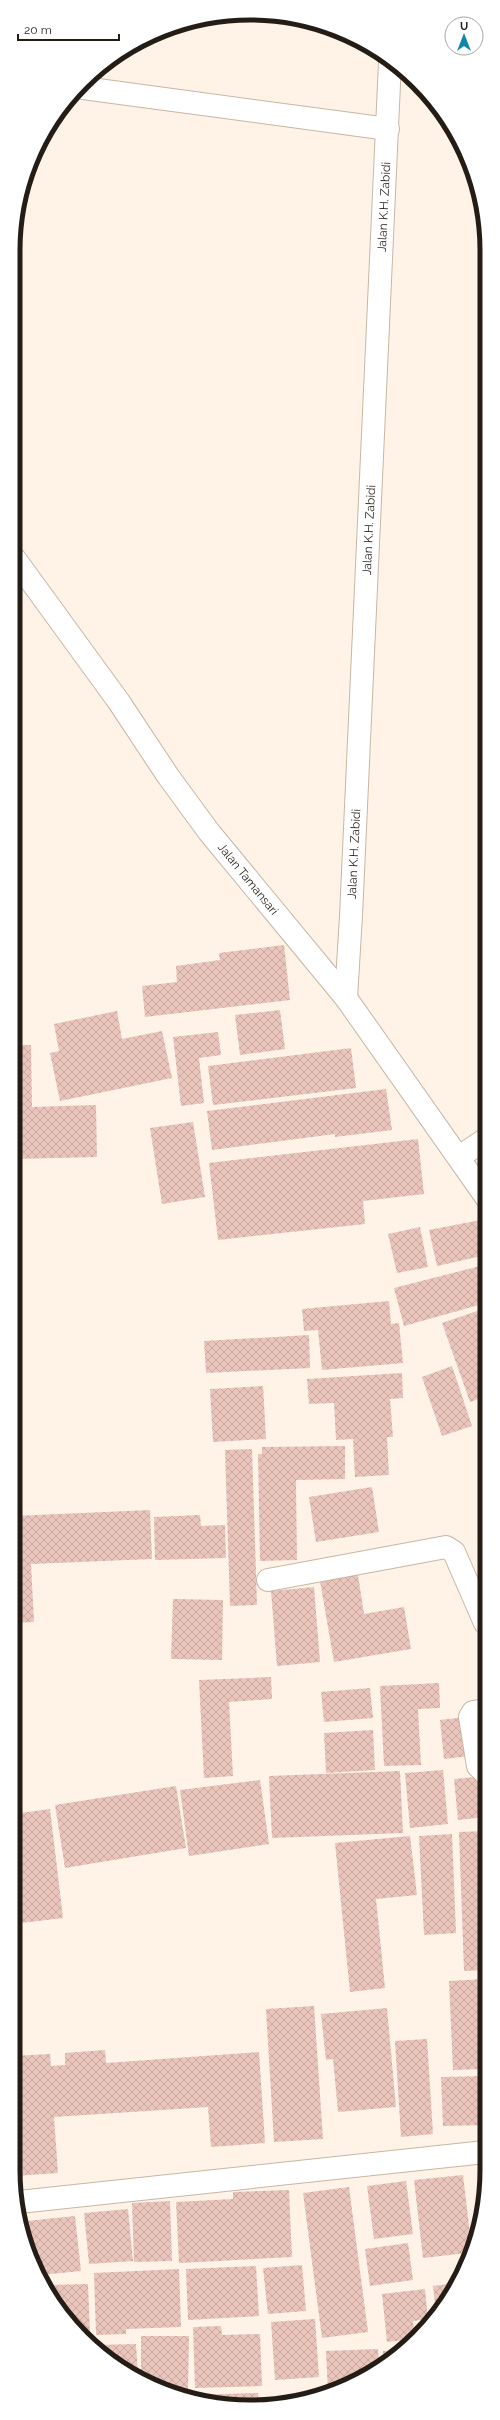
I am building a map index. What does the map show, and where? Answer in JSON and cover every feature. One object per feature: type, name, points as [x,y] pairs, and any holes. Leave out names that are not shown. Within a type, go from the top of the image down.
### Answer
[{"type":"street","name":"Jalan K.H. Zabidi","points":[[346,998],[390,68]]},
{"type":"street","points":[[86,88],[388,129]]},
{"type":"street","name":"Jalan Tamansari","points":[[20,566],[115,695],[168,776],[209,832],[346,998],[460,1157],[480,1188]]},
{"type":"street","points":[[460,1157],[480,1143]]},
{"type":"street","points":[[268,1580],[446,1547],[454,1552],[480,1612]]},
{"type":"street","points":[[480,1711],[473,1712],[470,1717],[478,1766],[480,1768]]},
{"type":"street","points":[[22,2202],[480,2153]]},
{"type":"building","points":[[284,945],[290,1000],[145,1017],[142,986],[177,982],[176,966],[220,960],[219,953]]},
{"type":"building","points":[[280,1010],[285,1049],[240,1055],[235,1015]]},
{"type":"building","points":[[117,1011],[122,1039],[162,1031],[172,1078],[60,1101],[50,1053],[59,1051],[54,1024]]},
{"type":"building","points":[[218,1032],[221,1055],[199,1058],[204,1103],[181,1106],[173,1037]]},
{"type":"building","points":[[20,1045],[31,1045],[32,1107],[96,1105],[97,1157],[20,1159]]},
{"type":"building","points":[[351,1048],[356,1088],[213,1105],[208,1066]]},
{"type":"building","points":[[386,1089],[392,1130],[335,1137],[335,1134],[212,1150],[207,1111]]},
{"type":"building","points":[[193,1122],[205,1197],[162,1204],[150,1128]]},
{"type":"building","points":[[418,1139],[424,1194],[363,1201],[365,1224],[218,1240],[209,1163]]},
{"type":"building","points":[[480,1220],[480,1256],[437,1266],[429,1230]]},
{"type":"building","points":[[420,1227],[428,1267],[397,1273],[388,1234]]},
{"type":"building","points":[[480,1266],[480,1305],[404,1326],[394,1288]]},
{"type":"building","points":[[389,1301],[391,1324],[399,1323],[403,1363],[322,1370],[318,1330],[304,1331],[302,1309]]},
{"type":"building","points":[[480,1310],[480,1398],[470,1402],[442,1323]]},
{"type":"building","points":[[309,1335],[310,1368],[206,1373],[204,1341]]},
{"type":"building","points":[[452,1366],[472,1426],[442,1436],[422,1377]]},
{"type":"building","points":[[402,1373],[403,1398],[390,1399],[393,1437],[387,1437],[389,1475],[355,1477],[353,1439],[336,1440],[334,1403],[309,1404],[307,1379]]},
{"type":"building","points":[[263,1386],[266,1439],[213,1442],[210,1389]]},
{"type":"building","points":[[345,1446],[345,1479],[296,1480],[297,1560],[260,1561],[258,1454],[262,1454],[262,1447]]},
{"type":"building","points":[[252,1449],[257,1605],[230,1606],[225,1450]]},
{"type":"building","points":[[372,1487],[379,1532],[316,1542],[309,1497]]},
{"type":"building","points":[[150,1510],[152,1559],[31,1564],[34,1622],[20,1623],[20,1516]]},
{"type":"building","points":[[200,1515],[201,1526],[225,1525],[226,1558],[155,1560],[154,1517]]},
{"type":"building","points":[[358,1575],[364,1614],[404,1607],[411,1649],[334,1662],[320,1581]]},
{"type":"building","points":[[314,1587],[320,1662],[277,1666],[271,1591]]},
{"type":"building","points":[[173,1599],[223,1600],[222,1660],[171,1659]]},
{"type":"building","points":[[271,1677],[272,1699],[229,1702],[233,1776],[204,1778],[199,1680]]},
{"type":"building","points":[[439,1683],[440,1708],[418,1709],[421,1765],[384,1766],[380,1686]]},
{"type":"building","points":[[370,1688],[373,1718],[324,1722],[321,1692]]},
{"type":"building","points":[[466,1717],[470,1756],[444,1759],[440,1720]]},
{"type":"building","points":[[373,1730],[375,1770],[326,1773],[324,1733]]},
{"type":"building","points":[[443,1770],[448,1824],[410,1828],[405,1773]]},
{"type":"building","points":[[400,1771],[403,1833],[272,1838],[269,1776]]},
{"type":"building","points":[[480,1776],[480,1818],[458,1820],[454,1779]]},
{"type":"building","points":[[260,1780],[269,1844],[189,1856],[180,1790]]},
{"type":"building","points":[[176,1786],[186,1848],[65,1868],[55,1805]]},
{"type":"building","points":[[50,1809],[63,1918],[20,1923],[20,1813]]},
{"type":"building","points":[[480,1831],[480,1970],[464,1971],[459,1832]]},
{"type":"building","points":[[452,1834],[456,1933],[424,1935],[419,1836]]},
{"type":"building","points":[[410,1836],[417,1895],[376,1899],[385,1988],[350,1992],[335,1843]]},
{"type":"building","points":[[480,1979],[480,2069],[453,2070],[449,1981]]},
{"type":"building","points":[[314,2006],[323,2139],[274,2142],[266,2009]]},
{"type":"building","points":[[387,2008],[396,2107],[338,2112],[333,2059],[326,2060],[321,2014]]},
{"type":"building","points":[[427,2039],[433,2134],[401,2137],[395,2041]]},
{"type":"building","points":[[105,2050],[106,2063],[259,2052],[265,2143],[211,2147],[208,2107],[54,2117],[58,2173],[20,2176],[20,2056],[50,2054],[51,2066],[65,2065],[65,2053]]},
{"type":"building","points":[[480,2076],[480,2125],[443,2126],[441,2077]]},
{"type":"building","points":[[463,2175],[470,2236],[464,2253],[423,2258],[414,2180]]},
{"type":"building","points":[[406,2181],[413,2234],[374,2239],[367,2186]]},
{"type":"building","points":[[349,2187],[368,2332],[322,2338],[303,2193]]},
{"type":"building","points":[[289,2190],[292,2257],[179,2263],[176,2202],[233,2199],[233,2192]]},
{"type":"building","points":[[170,2201],[172,2261],[134,2262],[132,2203]]},
{"type":"building","points":[[128,2209],[133,2261],[89,2264],[84,2213]]},
{"type":"building","points":[[75,2216],[81,2271],[45,2275],[32,2244],[27,2221]]},
{"type":"building","points":[[408,2243],[413,2280],[370,2286],[365,2249]]},
{"type":"building","points":[[302,2265],[306,2311],[268,2314],[263,2268]]},
{"type":"building","points":[[256,2266],[259,2316],[188,2320],[186,2269]]},
{"type":"building","points":[[179,2269],[181,2327],[126,2329],[126,2334],[96,2335],[94,2273]]},
{"type":"building","points":[[88,2284],[90,2334],[87,2333],[77,2322],[51,2285]]},
{"type":"building","points":[[450,2284],[435,2306],[433,2286]]},
{"type":"building","points":[[425,2289],[428,2316],[425,2319],[413,2321],[414,2332],[405,2340],[387,2342],[382,2294]]},
{"type":"building","points":[[315,2319],[319,2377],[275,2380],[271,2322]]},
{"type":"building","points":[[221,2326],[222,2335],[260,2334],[262,2386],[195,2388],[193,2327]]},
{"type":"building","points":[[141,2336],[189,2336],[188,2389],[176,2388],[141,2372]]},
{"type":"building","points":[[136,2344],[138,2370],[122,2361],[100,2345]]},
{"type":"building","points":[[378,2349],[379,2360],[352,2376],[328,2386],[326,2351]]},
{"type":"building","points":[[383,2351],[392,2351],[383,2357]]},
{"type":"building","points":[[258,2393],[259,2400],[235,2400],[200,2395]]}]
